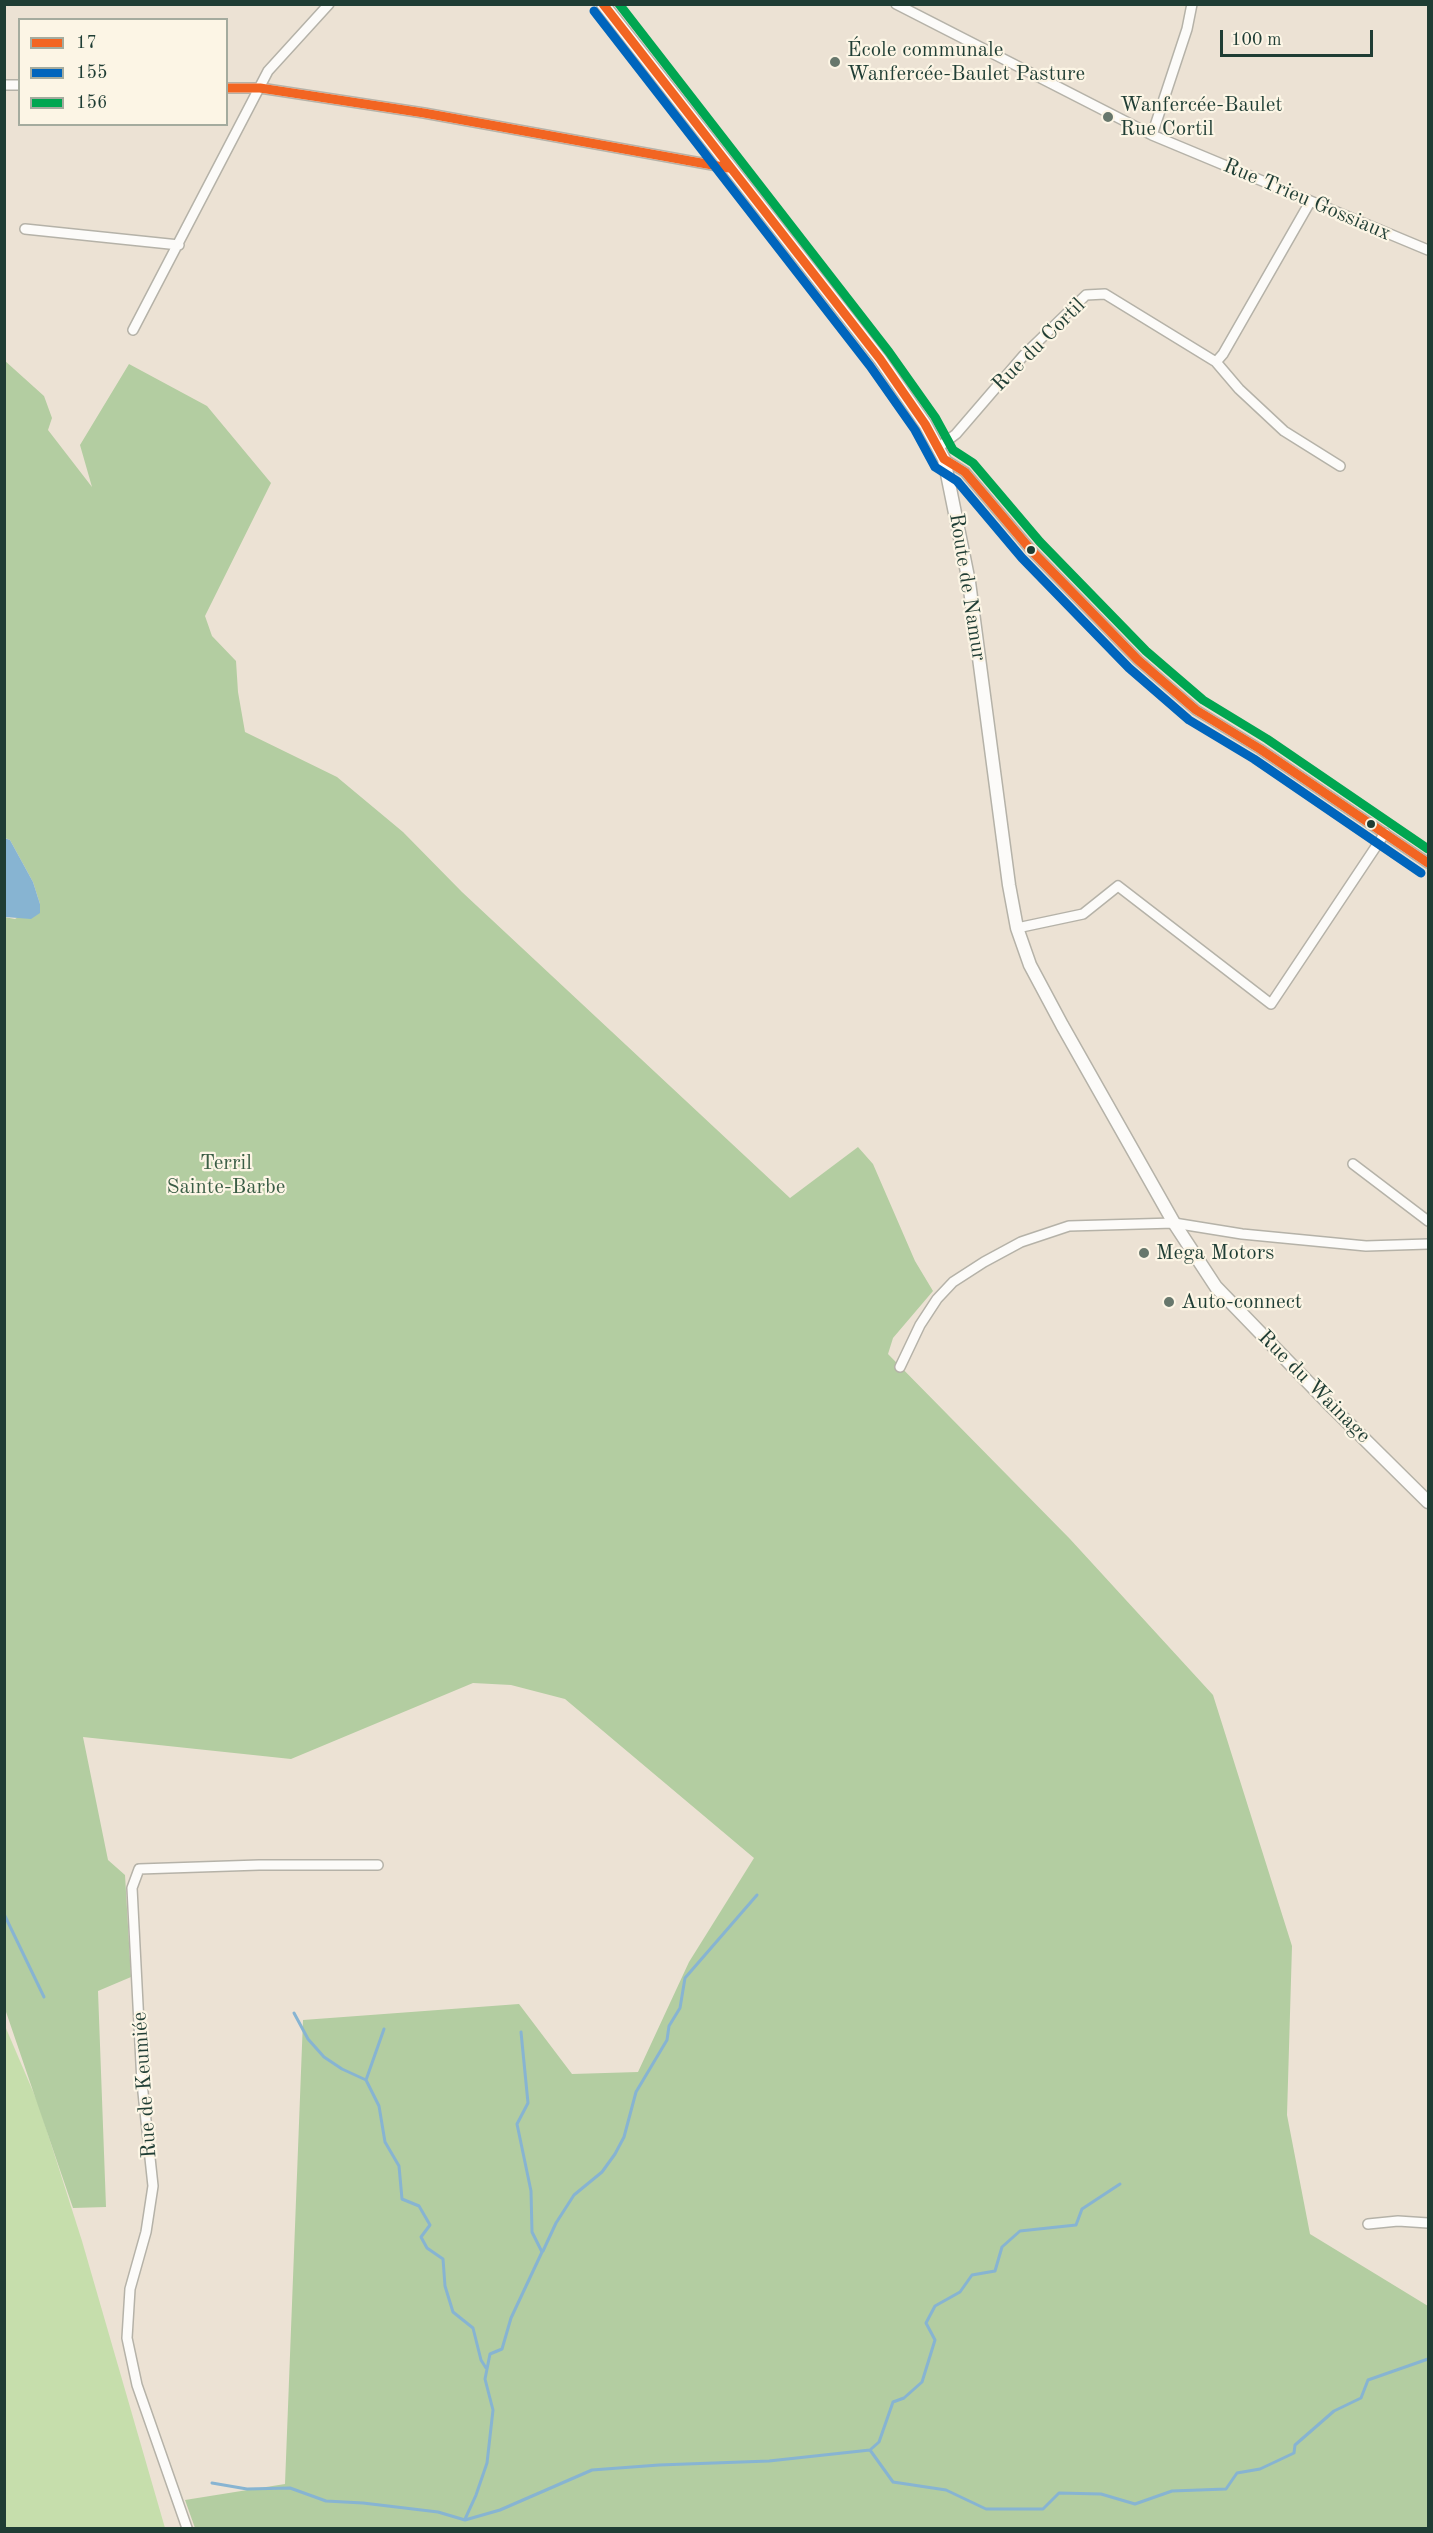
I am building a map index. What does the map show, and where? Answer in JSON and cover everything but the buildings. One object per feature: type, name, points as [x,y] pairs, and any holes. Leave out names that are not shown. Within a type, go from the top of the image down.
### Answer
[{"type":"main road","name":"Route de Namur","points":[[603,4],[880,359],[939,447],[944,459],[969,582],[1007,873],[1017,928],[1030,965],[1112,1114]]},
{"type":"main road","name":"Rue du Wainage","points":[[1112,1114],[1174,1223],[1216,1287],[1428,1502]]},
{"type":"street","points":[[133,330],[268,71],[328,4]]},
{"type":"street","name":"Rue Trieu Gossiaux","points":[[896,4],[1152,135],[1428,250]]},
{"type":"street","points":[[1152,135],[1187,30],[1192,4]]},
{"type":"street","points":[[228,88],[260,88],[424,113],[729,168]]},
{"type":"street","points":[[1216,362],[1223,354],[1310,202]]},
{"type":"street","points":[[25,229],[179,245]]},
{"type":"street","name":"Rue du Cortil","points":[[939,447],[956,434],[1024,355],[1086,295],[1105,294],[1216,362],[1239,389],[1284,432],[1340,466]]},
{"type":"street","points":[[944,459],[965,472],[1031,550],[1138,660],[1196,710],[1260,749],[1428,863]]},
{"type":"street","points":[[1017,928],[1083,914],[1118,886],[1271,1004],[1385,833]]},
{"type":"street","points":[[1353,1164],[1428,1221]]},
{"type":"street","points":[[900,1367],[920,1325],[945,1291],[984,1262],[1021,1242],[1069,1227],[1174,1223],[1242,1234],[1366,1245],[1428,1244]]},
{"type":"street","name":"Rue de Keumiée","points":[[187,2529],[137,2385],[127,2338],[130,2289],[146,2232],[153,2186],[142,2083],[132,1888],[139,1869],[259,1864],[378,1865]]},
{"type":"street","points":[[1368,2224],[1398,2221],[1428,2223]]},
{"type":"green space","name":"Terril Sainte-Barbe","points":[[4,360],[44,396],[52,418],[48,430],[92,487],[80,445],[129,364],[207,406],[271,483],[205,616],[212,636],[236,661],[238,692],[245,732],[337,777],[403,832],[462,892],[790,1198],[858,1147],[873,1164],[915,1261],[933,1291],[893,1338],[888,1354],[1070,1539],[1213,1695],[1292,1946],[1287,2115],[1310,2234],[1428,2306],[1428,2528],[195,2528],[185,2500],[285,2484],[303,2020],[519,2004],[572,2074],[638,2072],[689,1962],[754,1858],[565,1699],[511,1685],[473,1683],[291,1759],[83,1737],[108,1860],[125,1875],[131,1977],[98,1991],[106,2207],[73,2208],[4,2006],[4,917],[15,919],[40,904],[33,882],[10,840],[5,838]]},
{"type":"green space","points":[[5,2026],[38,2103],[82,2241],[165,2528],[5,2528]]},
{"type":"water","points":[[4,838],[10,840],[33,882],[40,904],[40,913],[31,919],[5,917]]},
{"type":"waterway","points":[[543,2251],[556,2223],[574,2195],[602,2172],[624,2137],[636,2092],[667,2040],[669,2026],[680,2008],[685,1978],[757,1895]]},
{"type":"waterway","points":[[4,1914],[44,1997]]},
{"type":"waterway","points":[[294,2013],[308,2039],[324,2057],[342,2069],[366,2080]]},
{"type":"waterway","points":[[384,2029],[366,2080],[379,2106],[385,2142],[399,2166],[402,2199],[419,2206],[430,2225],[421,2237],[427,2248],[443,2259],[445,2286],[453,2312],[473,2328],[481,2360],[486,2368]]},
{"type":"waterway","points":[[465,2519],[487,2463],[493,2410],[485,2379],[490,2354],[502,2349],[511,2318],[542,2252],[532,2232],[531,2191],[517,2124],[528,2103],[521,2032]]},
{"type":"waterway","points":[[212,2483],[247,2489],[290,2488],[326,2501],[438,2512],[465,2520],[500,2510],[592,2470],[769,2461],[870,2450],[879,2442],[893,2402],[904,2398],[922,2382],[935,2340],[926,2323],[935,2306],[960,2292],[972,2275],[995,2271],[1002,2247],[1020,2231],[1076,2225],[1082,2209],[1120,2184]]},
{"type":"waterway","points":[[870,2450],[893,2482],[946,2490],[986,2509],[1043,2509],[1059,2493],[1101,2494],[1135,2504],[1172,2491],[1226,2489],[1237,2473],[1260,2469],[1294,2453],[1295,2445],[1334,2411],[1361,2398],[1368,2380],[1428,2359]]},
{"type":"transit line","name":"17","points":[[603,4],[880,359],[925,424],[944,459]]},
{"type":"transit line","name":"156","points":[[619,4],[889,352],[935,417],[953,450],[973,463],[1040,542],[1146,651],[1203,700],[1267,739],[1428,849]]},
{"type":"transit line","name":"155","points":[[594,11],[870,366],[915,430],[935,467],[957,481],[1022,558],[1129,668],[1189,720],[1254,759],[1421,873]]},
{"type":"transit line","name":"17","points":[[228,88],[260,88],[424,113],[729,168]]},
{"type":"transit line","name":"17","points":[[944,459],[965,472],[1031,550],[1138,660],[1196,710],[1260,749],[1428,863]]},
{"type":"place","name":"École communale Wanfercée-Baulet Pasture","points":[[835,62]]},
{"type":"place","name":"Wanfercée-Baulet Rue Cortil","points":[[1108,117]]},
{"type":"place","name":"Mega Motors","points":[[1144,1253]]},
{"type":"place","name":"Auto-connect","points":[[1169,1302]]}]
